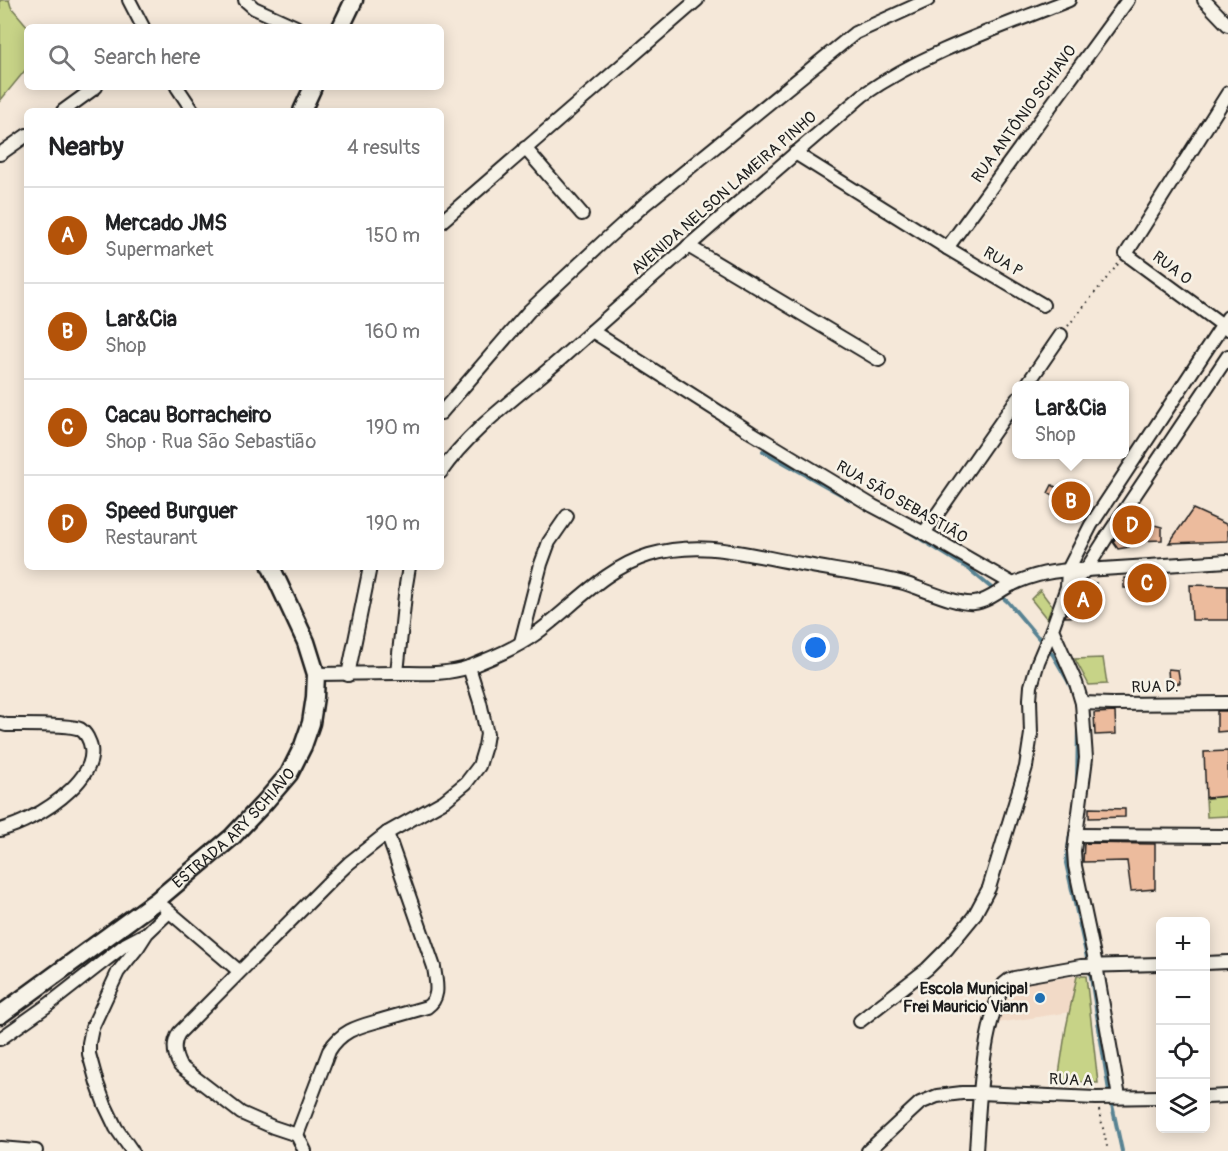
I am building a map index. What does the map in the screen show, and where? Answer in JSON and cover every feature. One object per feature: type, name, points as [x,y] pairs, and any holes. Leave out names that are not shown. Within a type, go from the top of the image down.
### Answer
[{"type":"main road","points":[[342,24],[354,0]]},
{"type":"main road","points":[[304,108],[312,90]]},
{"type":"main road","name":"ESTRADA ARY SCHIAVO","points":[[0,1015],[163,906],[232,837],[289,774],[311,723],[316,674],[306,642],[273,570]]},
{"type":"street","points":[[129,0],[141,24]]},
{"type":"street","points":[[245,0],[254,8],[289,24]]},
{"type":"street","points":[[444,219],[697,0]]},
{"type":"street","points":[[444,409],[529,311],[645,204],[855,33],[928,0]]},
{"type":"street","name":"AVENIDA NELSON LAMEIRA PINHO","points":[[444,468],[478,430],[862,95],[899,72],[968,40],[1070,0]]},
{"type":"street","name":"RUA ANTÔNIO SCHIAVO","points":[[947,248],[1128,0]]},
{"type":"street","points":[[1204,0],[1228,25]]},
{"type":"street","points":[[67,108],[92,90]]},
{"type":"street","points":[[179,90],[191,108]]},
{"type":"street","points":[[1126,254],[1228,93]]},
{"type":"street","points":[[0,154],[24,137]]},
{"type":"street","points":[[525,148],[582,214]]},
{"type":"street","name":"RUA P","points":[[795,153],[1043,305]]},
{"type":"street","points":[[688,246],[879,360]]},
{"type":"street","name":"RUA O","points":[[1126,254],[1226,324]]},
{"type":"street","points":[[860,1021],[927,969],[947,949],[974,916],[989,888],[1026,767],[1031,734],[1031,686],[1067,587],[1068,570],[1091,525],[1226,324]]},
{"type":"street","name":"RUA SÃO SEBASTIÃO","points":[[592,330],[813,470],[924,533],[1008,587]]},
{"type":"street","points":[[1029,381],[1061,335]]},
{"type":"street","points":[[1067,587],[1086,570],[1228,356]]},
{"type":"street","points":[[924,533],[1012,406]]},
{"type":"street","points":[[521,642],[549,542],[567,516]]},
{"type":"street","points":[[316,674],[441,673],[469,667],[506,651],[534,634],[608,575],[628,563],[668,550],[690,548],[728,550],[902,582],[960,602],[974,603],[986,600],[1008,587],[1045,574],[1068,570],[1228,561]]},
{"type":"street","points":[[348,675],[369,570]]},
{"type":"street","points":[[397,674],[408,570]]},
{"type":"street","points":[[1050,635],[1076,683],[1082,703],[1086,758],[1074,851],[1108,1097]]},
{"type":"street","points":[[305,1151],[297,1135],[241,1113],[180,1066],[175,1057],[175,1038],[331,880],[387,833],[444,801],[466,783],[478,766],[487,734],[469,667]]},
{"type":"street","name":"RUA D.","points":[[1082,703],[1228,703]]},
{"type":"street","points":[[0,723],[78,728],[86,734],[92,754],[85,773],[68,793],[30,819],[0,830]]},
{"type":"street","points":[[297,1135],[329,1051],[335,1041],[358,1027],[427,1006],[433,1003],[437,996],[434,967],[387,833]]},
{"type":"street","points":[[1076,835],[1228,836]]},
{"type":"street","points":[[132,1151],[116,1128],[105,1105],[89,1054],[92,1028],[118,972],[138,947],[163,906],[239,971]]},
{"type":"street","points":[[0,1039],[126,944],[147,933]]},
{"type":"street","points":[[1210,963],[1228,962]]},
{"type":"street","points":[[976,1151],[980,1093],[988,1035],[1004,984],[1014,978],[1090,966],[1156,964]]},
{"type":"street","name":"RUA A","points":[[868,1151],[920,1103],[937,1096],[980,1093],[1156,1097]]},
{"type":"street","points":[[1210,1096],[1228,1096]]},
{"type":"street","points":[[0,1148],[36,1151]]},
{"type":"path","points":[[1061,335],[1126,254]]},
{"type":"path","points":[[1108,1097],[1108,1151]]},
{"type":"shaded area","name":"Escola Municipal Frei Mauricio Viann","points":[[1077,976],[1071,1012],[997,1023],[1013,985]]},
{"type":"green space","points":[[0,0],[9,0],[11,7],[25,24],[24,72],[0,101]]},
{"type":"green space","points":[[1040,590],[1052,606],[1047,619],[1031,599]]},
{"type":"green space","points":[[1103,658],[1107,684],[1089,685],[1075,659]]},
{"type":"green space","points":[[1228,796],[1228,816],[1207,817],[1206,798]]},
{"type":"green space","points":[[1077,976],[1086,976],[1098,1083],[1058,1081]]},
{"type":"building","points":[[1052,485],[1085,504],[1080,512],[1048,493]]},
{"type":"building","points":[[1136,508],[1150,515],[1143,522],[1162,527],[1162,540],[1132,541],[1129,547],[1118,549],[1113,542]]},
{"type":"building","points":[[1193,509],[1228,525],[1228,541],[1169,543]]},
{"type":"building","points":[[1124,578],[1142,579],[1138,588],[1124,588]]},
{"type":"building","points":[[1084,583],[1096,583],[1095,616],[1065,617],[1074,592]]},
{"type":"building","points":[[1190,585],[1228,586],[1228,620],[1192,620]]},
{"type":"building","points":[[1168,669],[1178,670],[1180,683],[1169,684]]},
{"type":"building","points":[[1217,711],[1228,711],[1228,731],[1217,732]]},
{"type":"building","points":[[1115,712],[1116,734],[1095,735],[1094,713]]},
{"type":"building","points":[[1228,751],[1228,796],[1206,798],[1204,752]]},
{"type":"building","points":[[1089,808],[1125,809],[1125,817],[1089,818]]},
{"type":"building","points":[[1084,843],[1155,844],[1155,889],[1131,891],[1127,861],[1083,862]]},
{"type":"waterway","points":[[763,451],[851,500]]},
{"type":"waterway","points":[[903,528],[969,569],[1008,602],[1053,655],[1072,690]]},
{"type":"waterway","points":[[1077,788],[1078,726]]},
{"type":"waterway","points":[[1070,834],[1066,863],[1090,971],[1109,1091],[1122,1151]]},
{"type":"place","name":"Lar&Cia","points":[[1071,501]]},
{"type":"place","name":"Speed Burguer","points":[[1132,525]]},
{"type":"place","name":"Cacau Borracheiro","points":[[1147,583]]},
{"type":"place","name":"Mercado JMS","points":[[1083,600]]},
{"type":"place","name":"Escola Municipal Frei Mauricio Viann","points":[[1040,998]]}]
